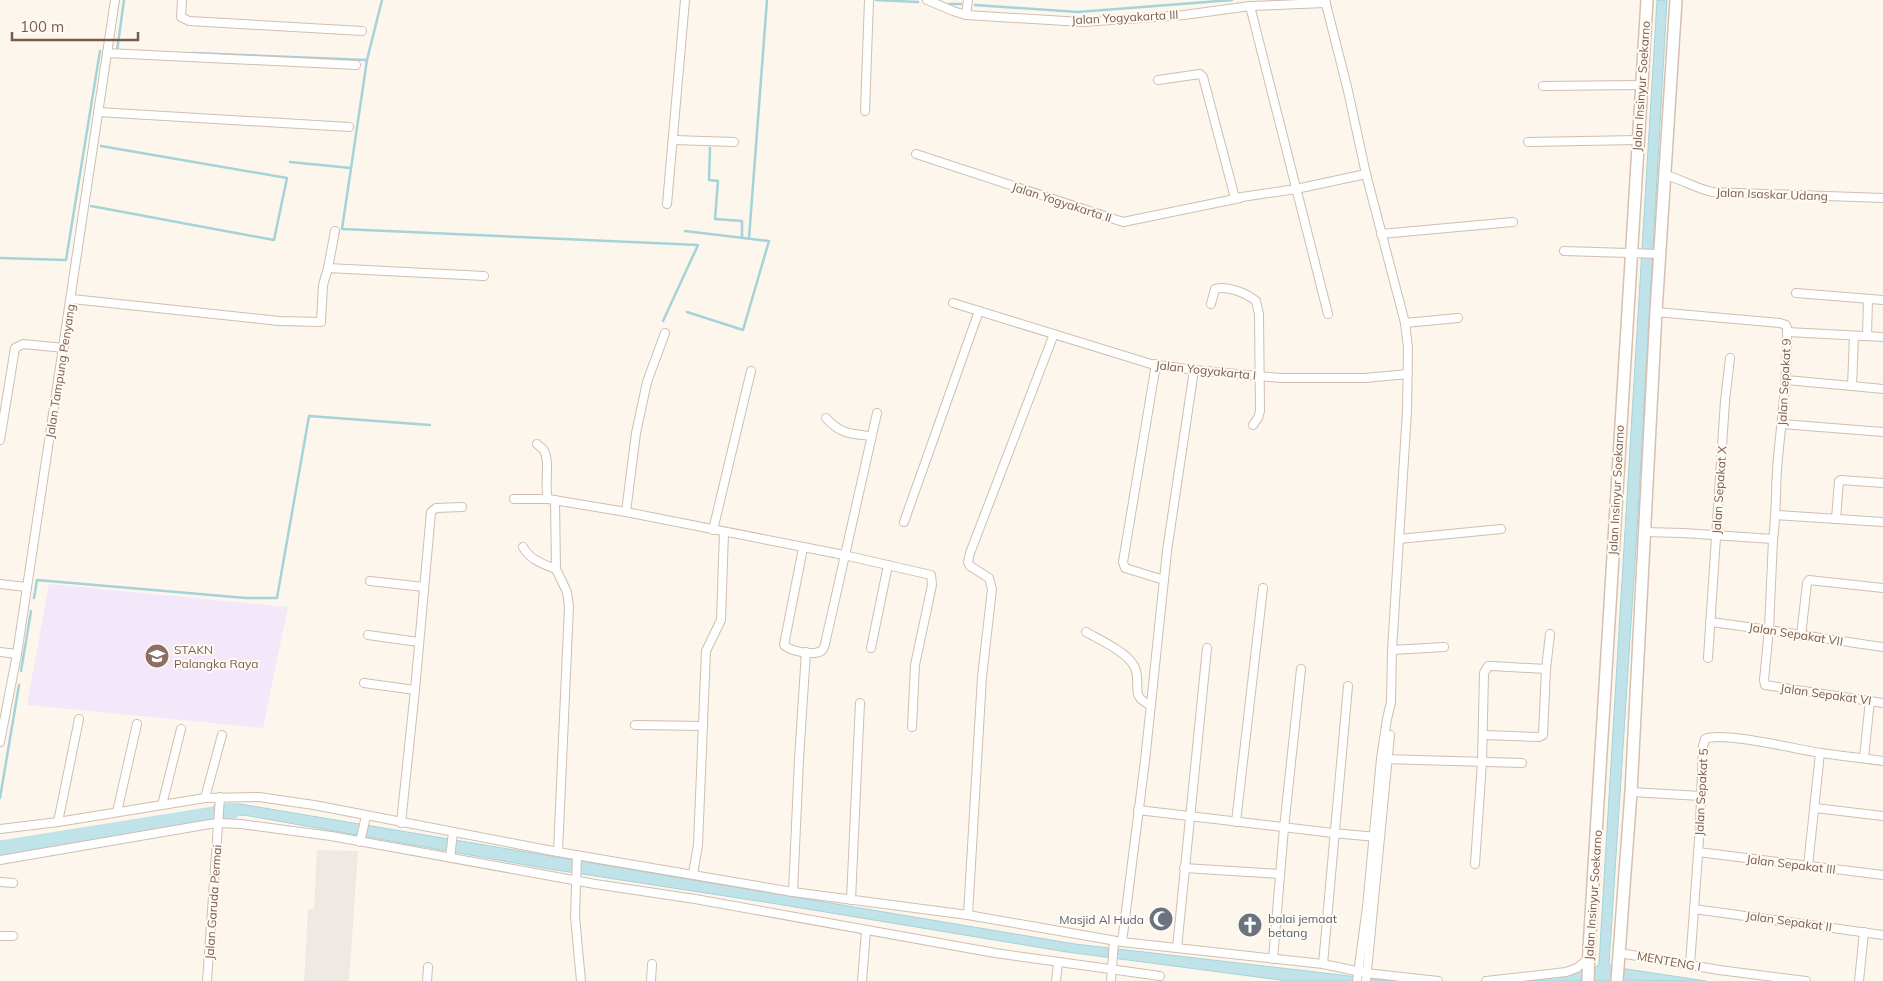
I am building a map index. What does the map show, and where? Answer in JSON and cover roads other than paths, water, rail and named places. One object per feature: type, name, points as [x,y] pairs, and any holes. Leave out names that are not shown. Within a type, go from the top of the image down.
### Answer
[{"type":"street","name":"Jalan Tampung Penyang","points":[[0,739],[10,697],[116,0]]},
{"type":"street","points":[[182,0],[181,17],[190,21],[362,31]]},
{"type":"street","points":[[668,204],[685,0]]},
{"type":"street","points":[[865,111],[870,0]]},
{"type":"street","name":"Jalan Yogyakarta III","points":[[927,0],[966,15],[1082,22],[1191,14],[1250,6],[1326,1]]},
{"type":"street","points":[[966,15],[968,0]]},
{"type":"street","name":"Jalan Insinyur Soekarno","points":[[1589,972],[1637,253],[1638,140],[1647,0]]},
{"type":"street","points":[[1617,980],[1631,792],[1645,532],[1656,312],[1656,254],[1664,175],[1676,0]]},
{"type":"street","points":[[1326,1],[1366,174],[1405,323],[1408,348],[1391,702],[1376,837],[1364,975],[1357,981]]},
{"type":"street","points":[[1250,6],[1328,314]]},
{"type":"street","points":[[107,53],[356,65]]},
{"type":"street","points":[[1158,80],[1200,74],[1203,77],[1234,195],[1235,198],[1240,198]]},
{"type":"street","points":[[1543,86],[1641,85]]},
{"type":"street","points":[[98,112],[349,127]]},
{"type":"street","points":[[674,140],[734,142]]},
{"type":"street","points":[[1528,142],[1638,140]]},
{"type":"street","name":"Jalan Yogyakarta II","points":[[916,154],[1123,222],[1366,174]]},
{"type":"street","name":"Jalan Isaskar Udang","points":[[1664,175],[1712,192],[1883,198]]},
{"type":"street","points":[[1381,234],[1513,222]]},
{"type":"street","points":[[72,299],[279,321],[321,322],[323,285],[336,231]]},
{"type":"street","points":[[1564,251],[1656,254]]},
{"type":"street","points":[[328,268],[484,276]]},
{"type":"street","points":[[1211,304],[1215,290],[1220,288],[1248,295],[1256,301],[1259,314],[1260,411],[1253,425]]},
{"type":"street","points":[[1796,293],[1883,300]]},
{"type":"street","points":[[1867,336],[1868,299]]},
{"type":"street","name":"Jalan Yogyakarta I","points":[[953,303],[1156,364],[1194,370],[1281,378],[1365,378],[1408,374]]},
{"type":"street","points":[[904,522],[978,311]]},
{"type":"street","name":"Jalan Sepakat 9","points":[[1656,312],[1786,325],[1786,380],[1778,459],[1769,629]]},
{"type":"street","points":[[1405,323],[1458,318]]},
{"type":"street","points":[[1787,332],[1883,337]]},
{"type":"street","points":[[626,512],[636,433],[647,382],[665,333]]},
{"type":"street","points":[[968,915],[982,677],[992,590],[989,578],[970,566],[968,562],[987,506],[1054,334]]},
{"type":"street","points":[[1852,386],[1854,336]]},
{"type":"street","points":[[0,440],[15,348],[23,344],[64,348]]},
{"type":"street","name":"Jalan Sepakat X","points":[[1708,658],[1725,401],[1730,358]]},
{"type":"street","points":[[1156,364],[1123,562],[1125,568],[1164,580]]},
{"type":"street","points":[[1111,981],[1138,810],[1164,580],[1194,370]]},
{"type":"street","points":[[713,530],[751,371]]},
{"type":"street","points":[[1786,380],[1883,389]]},
{"type":"street","points":[[803,548],[784,645],[790,649],[818,652],[822,650],[825,644],[877,413]]},
{"type":"street","points":[[826,418],[834,427],[842,431],[871,436]]},
{"type":"street","points":[[1782,424],[1883,432]]},
{"type":"street","points":[[536,444],[543,450],[546,456],[546,486],[551,500],[556,569],[567,592],[569,606],[558,852]]},
{"type":"street","points":[[1836,519],[1838,481],[1883,483]]},
{"type":"street","points":[[514,498],[551,500],[626,512],[844,555],[929,574],[932,579],[915,665],[912,728]]},
{"type":"street","points":[[401,823],[431,512],[436,508],[462,507]]},
{"type":"street","points":[[1776,515],[1883,522]]},
{"type":"street","points":[[1399,539],[1501,529]]},
{"type":"street","points":[[693,874],[698,845],[706,652],[720,620],[724,532]]},
{"type":"street","points":[[1645,532],[1773,539]]},
{"type":"street","points":[[523,547],[529,556],[540,563],[556,569]]},
{"type":"street","points":[[871,648],[888,565]]},
{"type":"street","points":[[1801,636],[1807,583],[1809,580],[1883,588]]},
{"type":"street","points":[[370,581],[424,587]]},
{"type":"street","points":[[0,584],[26,587]]},
{"type":"street","points":[[1236,822],[1263,588]]},
{"type":"street","name":"Jalan Sepakat VII","points":[[1710,622],[1769,629],[1801,636],[1883,647]]},
{"type":"street","name":"Jalan Sepakat VI","points":[[1769,629],[1765,685],[1883,703]]},
{"type":"street","points":[[1086,632],[1120,652],[1132,662],[1138,675],[1137,694],[1139,699],[1151,705]]},
{"type":"street","points":[[1483,735],[1539,737],[1543,735],[1546,669],[1550,634]]},
{"type":"street","points":[[368,635],[419,642]]},
{"type":"street","points":[[1392,650],[1444,647]]},
{"type":"street","points":[[1177,948],[1207,648]]},
{"type":"street","points":[[0,652],[16,654]]},
{"type":"street","points":[[793,892],[806,652]]},
{"type":"street","points":[[1475,864],[1482,762],[1484,673],[1488,666],[1546,669]]},
{"type":"street","points":[[1273,958],[1284,828],[1301,669]]},
{"type":"street","points":[[364,683],[415,690]]},
{"type":"street","points":[[1323,964],[1348,686]]},
{"type":"street","points":[[0,696],[10,697]]},
{"type":"street","points":[[1864,758],[1870,700]]},
{"type":"street","points":[[852,900],[860,703]]},
{"type":"street","points":[[58,822],[78,719]]},
{"type":"street","points":[[117,812],[137,724]]},
{"type":"street","points":[[635,725],[703,726]]},
{"type":"street","points":[[162,805],[181,729]]},
{"type":"street","points":[[205,798],[222,735]]},
{"type":"street","name":"Jalan Sepakat 5","points":[[1690,965],[1704,740],[1708,737],[1883,760]]},
{"type":"street","points":[[1808,866],[1820,753]]},
{"type":"street","points":[[1384,759],[1522,763]]},
{"type":"street","points":[[1631,792],[1701,796]]},
{"type":"street","points":[[0,829],[58,822],[205,798],[219,801],[259,797],[314,805],[365,818],[558,852],[793,892],[968,915],[1116,944],[1273,958],[1323,964],[1364,975],[1438,981]]},
{"type":"street","name":"Jalan Garuda Permai","points":[[207,981],[219,801]]},
{"type":"street","points":[[1815,808],[1883,816]]},
{"type":"street","points":[[1138,810],[1334,834],[1376,837]]},
{"type":"street","points":[[361,839],[365,818]]},
{"type":"street","points":[[0,860],[218,820],[361,839],[451,855],[575,881],[695,900],[866,931],[1058,963],[1112,966],[1160,976]]},
{"type":"street","points":[[451,855],[453,832]]},
{"type":"street","name":"Jalan Sepakat III","points":[[1698,852],[1883,875]]},
{"type":"street","points":[[577,855],[575,917],[581,981]]},
{"type":"street","points":[[1184,868],[1280,874]]},
{"type":"street","points":[[0,882],[13,883]]},
{"type":"street","name":"Jalan Sepakat II","points":[[1694,909],[1883,935]]},
{"type":"street","points":[[862,981],[866,931]]},
{"type":"street","points":[[1859,981],[1864,932]]},
{"type":"street","points":[[0,936],[13,936]]},
{"type":"street","name":"MENTENG I","points":[[1620,953],[1806,981]]},
{"type":"street","points":[[1056,981],[1058,963]]},
{"type":"street","points":[[651,981],[652,964]]},
{"type":"street","points":[[426,981],[428,967]]},
{"type":"street","points":[[1486,981],[1566,972],[1577,968],[1589,972]]},
{"type":"water","points":[[1657,0],[1667,0],[1637,531],[1609,964],[1613,967],[1706,981],[1513,981],[1596,968],[1599,963]]},
{"type":"water","points":[[240,804],[1075,944],[1393,981],[1288,981],[1067,952],[771,903],[543,868],[244,815],[214,818],[213,806]]},
{"type":"waterway","points":[[117,51],[124,0]]},
{"type":"waterway","points":[[382,0],[367,60],[342,229],[698,245],[663,321]]},
{"type":"waterway","points":[[749,238],[767,0]]},
{"type":"waterway","points":[[876,0],[918,2]]},
{"type":"waterway","points":[[975,5],[1078,12],[1232,0]]},
{"type":"waterway","points":[[949,4],[961,4]]},
{"type":"waterway","points":[[0,258],[66,260],[100,51]]},
{"type":"waterway","points":[[193,53],[367,60]]},
{"type":"waterway","points":[[91,206],[274,240],[287,178],[101,146]]},
{"type":"waterway","points":[[710,148],[709,180],[718,181],[715,219],[742,221],[742,237]]},
{"type":"waterway","points":[[290,162],[351,168]]},
{"type":"waterway","points":[[685,231],[769,241],[743,330],[687,312]]},
{"type":"waterway","points":[[34,598],[37,580],[246,598],[277,598],[309,416],[430,425]]},
{"type":"waterway","points":[[21,671],[31,611]]},
{"type":"waterway","points":[[0,798],[19,685]]},
{"type":"waterway","points":[[0,848],[233,811]]},
{"type":"place","name":"STAKN Palangka Raya","points":[[157,656]]},
{"type":"place","name":"Masjid Al Huda","points":[[1161,919]]},
{"type":"place","name":"balai jemaat betang","points":[[1250,925]]}]
